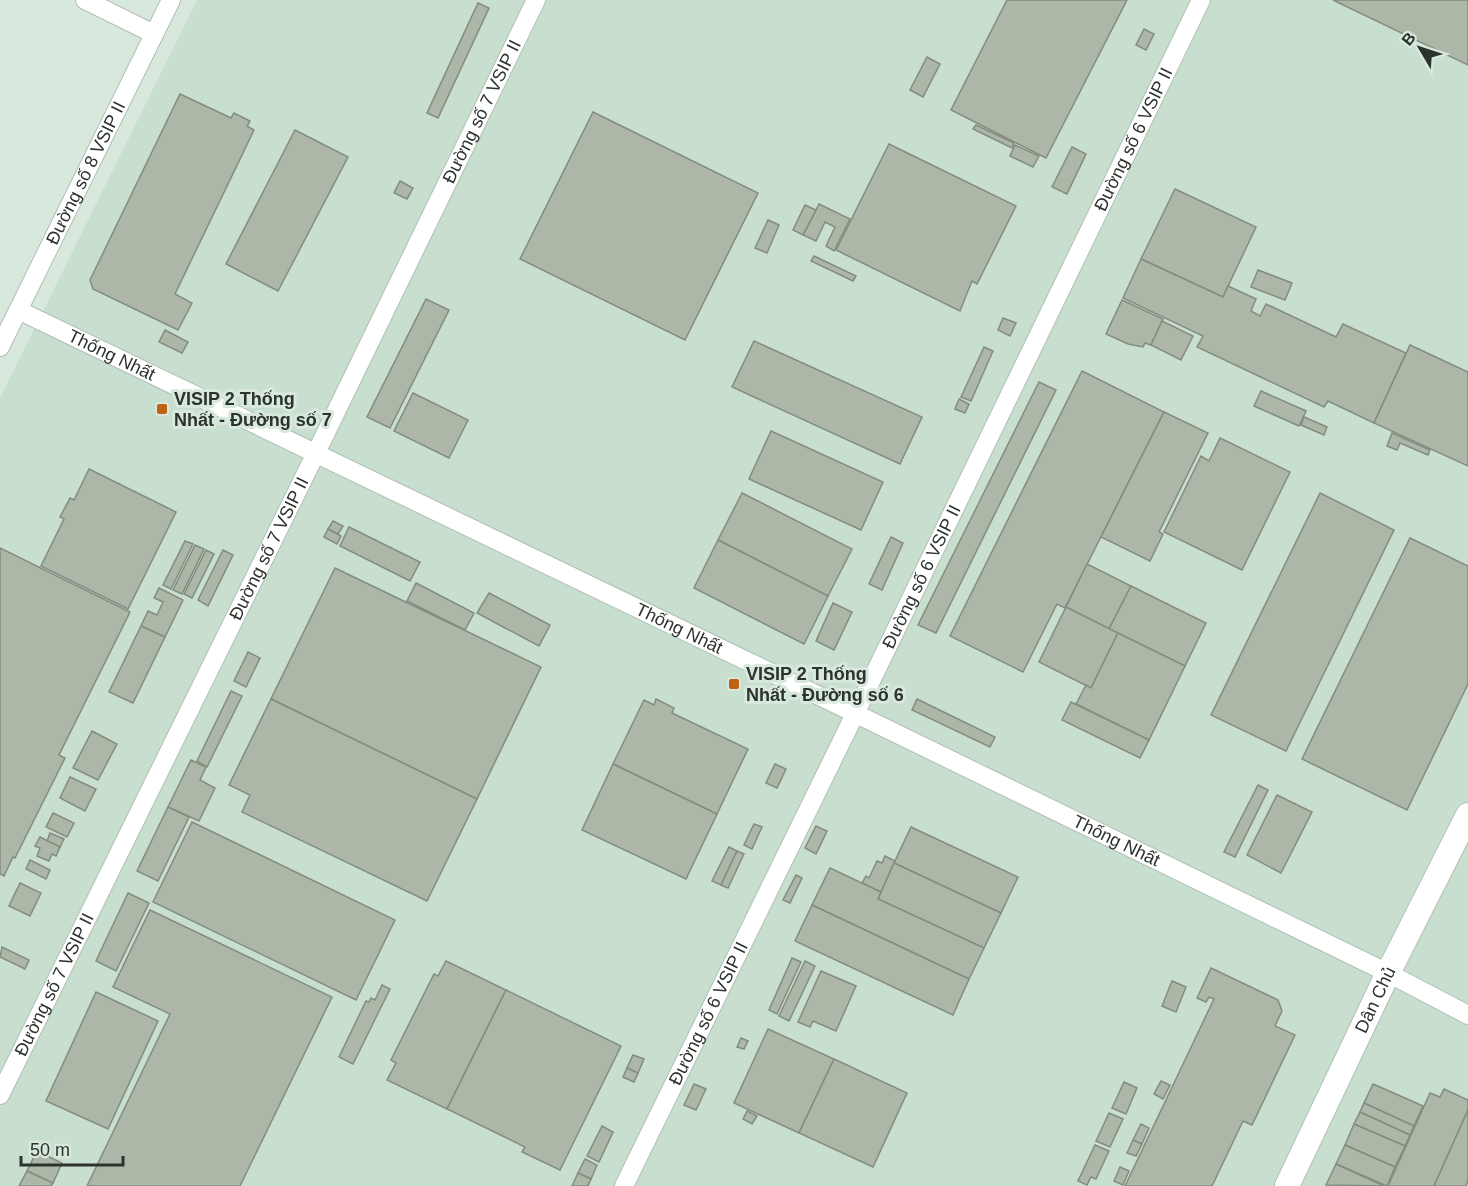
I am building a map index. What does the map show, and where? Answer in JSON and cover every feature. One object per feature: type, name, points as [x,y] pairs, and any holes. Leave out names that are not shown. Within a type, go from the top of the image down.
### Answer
[{"type":"main road","name":"Dân Chủ","points":[[1287,1186],[1388,974],[1468,815]]},
{"type":"street","points":[[85,0],[154,34]]},
{"type":"street","name":"Đường số 8 VSIP II","points":[[0,347],[171,0]]},
{"type":"street","name":"Đường số 7 VSIP II","points":[[0,1095],[536,0]]},
{"type":"street","name":"Đường số 6 VSIP II","points":[[624,1186],[1201,0]]},
{"type":"street","name":"Thống Nhất","points":[[18,310],[855,714],[1468,1015]]},
{"type":"shaded area","points":[[197,0],[1468,0],[1468,1186],[0,1186],[0,398]]},
{"type":"building","points":[[1007,0],[1127,0],[1046,158],[951,110]]},
{"type":"building","points":[[1333,0],[1468,0],[1468,65]]},
{"type":"building","points":[[478,3],[489,8],[438,118],[427,113]]},
{"type":"building","points":[[1144,29],[1154,34],[1146,50],[1136,45]]},
{"type":"building","points":[[927,57],[940,64],[923,97],[910,90]]},
{"type":"building","points":[[180,94],[231,118],[234,113],[250,121],[247,126],[254,130],[175,294],[192,303],[178,330],[93,289],[90,280]]},
{"type":"building","points":[[593,112],[758,193],[685,340],[520,259]]},
{"type":"building","points":[[976,125],[1014,143],[1012,148],[973,129]]},
{"type":"building","points":[[295,130],[348,157],[278,291],[226,264]]},
{"type":"building","points":[[889,144],[1016,206],[977,284],[972,281],[960,311],[836,250]]},
{"type":"building","points":[[1015,145],[1039,156],[1033,167],[1010,156]]},
{"type":"building","points":[[1072,147],[1086,154],[1067,194],[1052,187]]},
{"type":"building","points":[[400,181],[413,188],[407,199],[394,193]]},
{"type":"building","points":[[1175,189],[1256,227],[1223,297],[1141,259]]},
{"type":"building","points":[[819,204],[850,219],[834,251],[826,246],[835,227],[825,222],[816,241],[803,235]]},
{"type":"building","points":[[805,205],[816,210],[803,235],[793,230]]},
{"type":"building","points":[[768,220],[779,225],[767,253],[755,248]]},
{"type":"building","points":[[814,256],[856,276],[853,281],[811,261]]},
{"type":"building","points":[[1141,259],[1223,297],[1228,286],[1256,299],[1251,311],[1260,316],[1266,304],[1336,337],[1343,324],[1406,353],[1374,423],[1328,401],[1324,407],[1197,347],[1203,336],[1123,298]]},
{"type":"building","points":[[1258,270],[1292,283],[1285,300],[1251,287]]},
{"type":"building","points":[[426,299],[449,310],[390,428],[367,417]]},
{"type":"building","points":[[1122,300],[1163,319],[1151,345],[1145,343],[1143,347],[1128,344],[1106,334]]},
{"type":"building","points":[[1003,318],[1016,323],[1010,336],[998,330]]},
{"type":"building","points":[[1162,321],[1193,336],[1181,360],[1151,345]]},
{"type":"building","points":[[165,330],[188,342],[182,353],[159,342]]},
{"type":"building","points":[[754,341],[922,417],[900,464],[732,387]]},
{"type":"building","points":[[1410,345],[1468,372],[1468,466],[1374,423]]},
{"type":"building","points":[[984,347],[993,351],[971,401],[961,397]]},
{"type":"building","points":[[1082,371],[1164,412],[1065,608],[1057,604],[1023,672],[950,636]]},
{"type":"building","points":[[1039,382],[1056,390],[936,633],[918,625]]},
{"type":"building","points":[[1261,391],[1306,411],[1299,426],[1254,406]]},
{"type":"building","points":[[413,393],[468,420],[449,458],[394,431]]},
{"type":"building","points":[[959,399],[969,404],[965,413],[955,409]]},
{"type":"building","points":[[1164,412],[1208,433],[1159,532],[1163,534],[1150,561],[1101,537]]},
{"type":"building","points":[[1304,417],[1327,427],[1324,435],[1301,425]]},
{"type":"building","points":[[771,431],[883,482],[861,530],[749,479]]},
{"type":"building","points":[[1392,433],[1430,450],[1428,455],[1400,443],[1397,450],[1387,446]]},
{"type":"building","points":[[1220,438],[1290,472],[1242,570],[1164,532],[1201,456],[1209,461]]},
{"type":"building","points":[[89,469],[176,512],[128,609],[41,566],[64,519],[60,517],[70,498],[74,500]]},
{"type":"building","points":[[742,493],[852,549],[828,596],[718,540]]},
{"type":"building","points":[[1320,493],[1394,530],[1286,751],[1211,715]]},
{"type":"building","points":[[333,521],[343,526],[338,534],[328,529]]},
{"type":"building","points":[[349,527],[420,562],[410,581],[340,546]]},
{"type":"building","points":[[328,529],[341,536],[337,544],[324,537]]},
{"type":"building","points":[[891,537],[903,543],[882,590],[869,584]]},
{"type":"building","points":[[1410,538],[1468,566],[1468,684],[1407,810],[1302,759]]},
{"type":"building","points":[[718,540],[828,596],[804,644],[694,588]]},
{"type":"building","points":[[185,541],[193,544],[171,589],[163,585]]},
{"type":"building","points":[[195,545],[204,549],[182,594],[173,590]]},
{"type":"building","points":[[0,548],[130,612],[59,755],[65,758],[4,876],[0,874]]},
{"type":"building","points":[[206,550],[214,554],[192,598],[184,594]]},
{"type":"building","points":[[223,550],[233,555],[208,606],[198,600]]},
{"type":"building","points":[[1087,564],[1131,586],[1109,629],[1066,607]]},
{"type":"building","points":[[335,568],[541,667],[477,799],[271,699]]},
{"type":"building","points":[[416,583],[474,613],[465,630],[407,601]]},
{"type":"building","points":[[1131,586],[1206,623],[1185,666],[1109,629]]},
{"type":"building","points":[[159,588],[183,600],[165,637],[141,626],[148,611],[157,615],[163,602],[154,598]]},
{"type":"building","points":[[489,593],[550,625],[539,646],[477,613]]},
{"type":"building","points":[[833,603],[852,612],[834,650],[816,641]]},
{"type":"building","points":[[1066,607],[1118,633],[1091,688],[1039,662]]},
{"type":"building","points":[[141,626],[165,637],[133,703],[109,692]]},
{"type":"building","points":[[1118,633],[1185,666],[1149,740],[1076,704],[1086,685],[1091,688]]},
{"type":"building","points":[[248,652],[260,658],[246,687],[234,681]]},
{"type":"building","points":[[231,691],[242,696],[207,767],[197,761]]},
{"type":"building","points":[[271,699],[477,799],[427,901],[242,812],[250,795],[229,785]]},
{"type":"building","points":[[656,699],[674,708],[672,713],[748,749],[717,814],[613,764],[644,700],[654,705]]},
{"type":"building","points":[[917,699],[995,737],[990,747],[912,710]]},
{"type":"building","points":[[1071,702],[1149,740],[1140,758],[1062,720]]},
{"type":"building","points":[[92,731],[117,744],[98,780],[73,768]]},
{"type":"building","points":[[191,760],[206,767],[200,780],[215,788],[199,821],[168,807]]},
{"type":"building","points":[[613,764],[717,814],[686,879],[582,830]]},
{"type":"building","points":[[775,764],[786,769],[777,788],[766,783]]},
{"type":"building","points":[[70,777],[96,789],[85,811],[60,798]]},
{"type":"building","points":[[1258,785],[1268,790],[1235,857],[1224,852]]},
{"type":"building","points":[[1277,795],[1312,812],[1281,873],[1247,855]]},
{"type":"building","points":[[168,807],[189,817],[158,881],[137,871]]},
{"type":"building","points":[[53,813],[74,823],[67,837],[46,827]]},
{"type":"building","points":[[192,822],[395,920],[356,1000],[153,902]]},
{"type":"building","points":[[754,824],[762,827],[752,849],[744,845]]},
{"type":"building","points":[[816,826],[827,831],[816,854],[805,848]]},
{"type":"building","points":[[911,827],[1018,877],[1001,913],[894,863]]},
{"type":"building","points":[[50,833],[64,839],[60,847],[47,841]]},
{"type":"building","points":[[40,837],[60,847],[56,856],[52,854],[49,861],[37,856],[40,848],[35,846]]},
{"type":"building","points":[[729,847],[737,851],[721,885],[712,881]]},
{"type":"building","points":[[737,851],[744,854],[728,888],[721,885]]},
{"type":"building","points":[[885,856],[895,861],[881,892],[862,883],[866,876],[869,878],[877,861],[882,863]]},
{"type":"building","points":[[30,860],[50,870],[46,879],[26,869]]},
{"type":"building","points":[[894,863],[1001,913],[984,948],[878,899]]},
{"type":"building","points":[[830,868],[881,892],[878,899],[984,948],[969,979],[812,905]]},
{"type":"building","points":[[796,875],[802,878],[790,903],[783,900]]},
{"type":"building","points":[[20,883],[41,893],[30,916],[9,906]]},
{"type":"building","points":[[128,893],[149,903],[116,971],[96,961]]},
{"type":"building","points":[[812,905],[969,979],[953,1015],[795,941]]},
{"type":"building","points":[[150,910],[332,997],[240,1186],[87,1186],[170,1014],[113,987]]},
{"type":"building","points":[[2,947],[29,960],[25,969],[0,957]]},
{"type":"building","points":[[792,958],[801,962],[777,1014],[769,1010]]},
{"type":"building","points":[[446,961],[506,990],[447,1109],[387,1080],[396,1063],[391,1060],[434,974],[438,976]]},
{"type":"building","points":[[805,961],[815,966],[789,1021],[779,1016]]},
{"type":"building","points":[[1211,968],[1278,1000],[1282,1011],[1275,1026],[1295,1035],[1252,1125],[1243,1121],[1212,1186],[1125,1186],[1214,999],[1209,997],[1206,1002],[1197,998]]},
{"type":"building","points":[[821,971],[856,986],[836,1031],[813,1021],[810,1027],[798,1022]]},
{"type":"building","points":[[1172,981],[1186,987],[1176,1012],[1162,1006]]},
{"type":"building","points":[[382,985],[390,989],[353,1064],[339,1057],[366,1001],[369,1002],[371,998],[375,1000]]},
{"type":"building","points":[[506,990],[621,1046],[560,1170],[522,1152],[525,1147],[447,1109]]},
{"type":"building","points":[[96,992],[158,1021],[108,1129],[46,1101]]},
{"type":"building","points":[[768,1029],[834,1059],[799,1133],[734,1103]]},
{"type":"building","points":[[741,1038],[748,1041],[744,1049],[737,1047]]},
{"type":"building","points":[[633,1055],[644,1059],[638,1073],[627,1068]]},
{"type":"building","points":[[834,1059],[907,1093],[873,1167],[799,1133]]},
{"type":"building","points":[[627,1068],[638,1073],[634,1082],[623,1077]]},
{"type":"building","points":[[1161,1081],[1170,1085],[1163,1099],[1154,1094]]},
{"type":"building","points":[[1124,1082],[1137,1088],[1126,1114],[1112,1108]]},
{"type":"building","points":[[694,1084],[706,1089],[696,1110],[684,1105]]},
{"type":"building","points":[[1373,1084],[1423,1106],[1414,1126],[1364,1103]]},
{"type":"building","points":[[1444,1089],[1468,1100],[1468,1110],[1434,1186],[1388,1186],[1430,1093],[1440,1097]]},
{"type":"building","points":[[1364,1103],[1414,1126],[1410,1135],[1360,1112]]},
{"type":"building","points":[[1468,1110],[1468,1181],[1466,1186],[1434,1186]]},
{"type":"building","points":[[747,1111],[757,1116],[752,1124],[743,1119]]},
{"type":"building","points":[[1360,1112],[1410,1135],[1405,1146],[1354,1124]]},
{"type":"building","points":[[1109,1113],[1123,1119],[1110,1147],[1096,1141]]},
{"type":"building","points":[[1141,1124],[1149,1128],[1142,1144],[1133,1140]]},
{"type":"building","points":[[1354,1124],[1405,1146],[1395,1167],[1345,1145]]},
{"type":"building","points":[[602,1126],[613,1132],[599,1162],[587,1156]]},
{"type":"building","points":[[1133,1140],[1142,1144],[1136,1156],[1127,1153]]},
{"type":"building","points":[[1095,1145],[1109,1151],[1096,1179],[1091,1177],[1087,1185],[1078,1181]]},
{"type":"building","points":[[1345,1145],[1395,1167],[1387,1186],[1336,1164]]},
{"type":"building","points":[[37,1151],[62,1163],[53,1183],[27,1171]]},
{"type":"building","points":[[585,1159],[597,1165],[591,1179],[578,1173]]},
{"type":"building","points":[[1336,1164],[1384,1186],[1326,1185]]},
{"type":"building","points":[[1120,1167],[1129,1171],[1123,1185],[1114,1181]]},
{"type":"building","points":[[27,1171],[53,1183],[51,1186],[19,1186]]},
{"type":"building","points":[[578,1173],[591,1179],[588,1186],[572,1186]]},
{"type":"place","name":"VISIP 2 Thống Nhất - Đường số 7","points":[[162,409]]},
{"type":"place","name":"VISIP 2 Thống Nhất - Đường số 6","points":[[734,684]]}]
